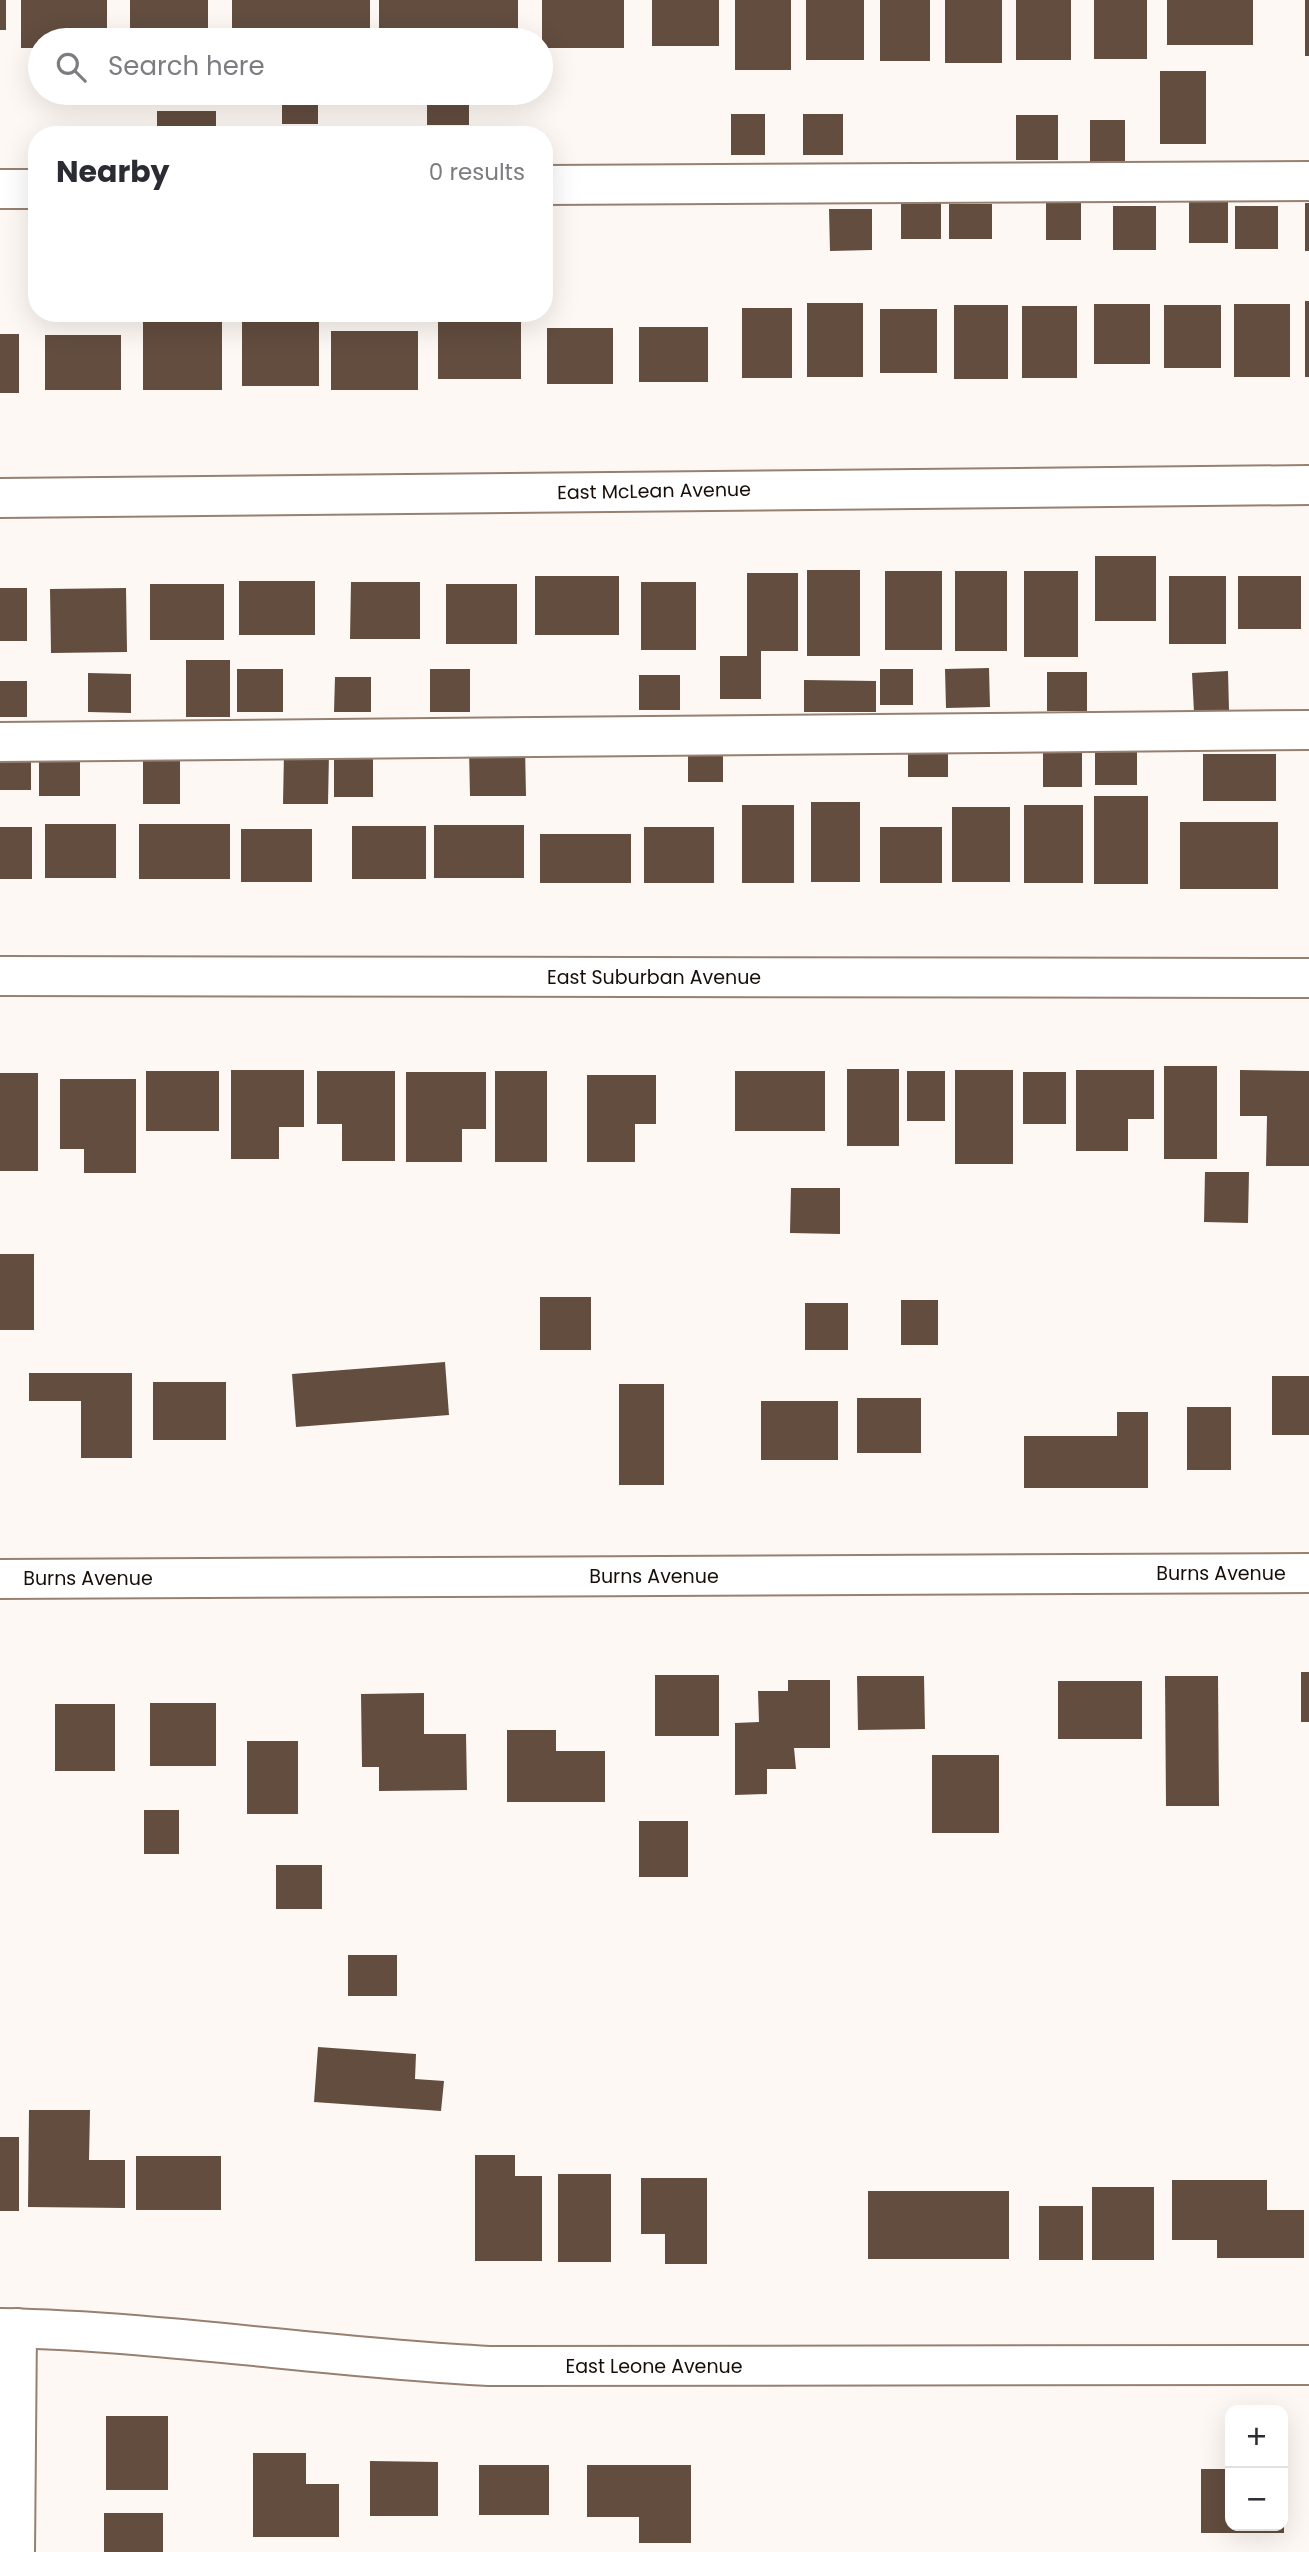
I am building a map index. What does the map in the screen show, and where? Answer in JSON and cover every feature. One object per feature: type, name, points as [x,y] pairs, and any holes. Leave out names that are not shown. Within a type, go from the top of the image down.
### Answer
[{"type":"street","points":[[553,185],[1309,181]]},
{"type":"street","points":[[0,189],[28,189]]},
{"type":"street","name":"East McLean Avenue","points":[[0,498],[1309,485]]},
{"type":"street","points":[[0,742],[1309,730]]},
{"type":"street","name":"East Suburban Avenue","points":[[0,976],[1309,978]]},
{"type":"street","name":"Burns Avenue","points":[[0,1579],[1309,1573]]},
{"type":"street","points":[[9,2328],[15,2552]]},
{"type":"street","name":"East Leone Avenue","points":[[9,2328],[99,2331],[404,2361],[489,2366],[1309,2365]]},
{"type":"building","points":[[0,0],[6,0],[6,30],[0,30]]},
{"type":"building","points":[[21,0],[107,0],[107,28],[28,28],[28,48],[21,48]]},
{"type":"building","points":[[130,0],[208,0],[208,28],[130,28]]},
{"type":"building","points":[[232,0],[370,0],[370,28],[232,28]]},
{"type":"building","points":[[379,0],[518,0],[518,28],[379,28]]},
{"type":"building","points":[[542,0],[624,0],[624,48],[553,48],[553,28],[542,28]]},
{"type":"building","points":[[652,0],[719,0],[719,46],[652,46]]},
{"type":"building","points":[[735,0],[791,0],[791,70],[735,70]]},
{"type":"building","points":[[806,0],[864,0],[864,60],[806,60]]},
{"type":"building","points":[[880,0],[930,0],[930,61],[880,61]]},
{"type":"building","points":[[945,0],[1002,0],[1002,63],[945,63]]},
{"type":"building","points":[[1016,0],[1071,0],[1071,60],[1016,60]]},
{"type":"building","points":[[1094,0],[1147,0],[1147,59],[1094,59]]},
{"type":"building","points":[[1167,0],[1253,0],[1253,45],[1167,45]]},
{"type":"building","points":[[1305,0],[1309,0],[1309,56],[1305,56]]},
{"type":"building","points":[[1160,71],[1206,71],[1206,144],[1160,144]]},
{"type":"building","points":[[282,105],[318,105],[318,124],[282,124]]},
{"type":"building","points":[[427,105],[469,105],[469,125],[427,125]]},
{"type":"building","points":[[157,111],[216,111],[216,126],[157,126]]},
{"type":"building","points":[[731,114],[765,114],[765,155],[731,155]]},
{"type":"building","points":[[803,114],[843,114],[843,155],[803,155]]},
{"type":"building","points":[[1016,115],[1058,115],[1058,160],[1016,160]]},
{"type":"building","points":[[1090,120],[1125,120],[1125,162],[1090,162]]},
{"type":"building","points":[[901,202],[941,202],[941,239],[901,239]]},
{"type":"building","points":[[1189,202],[1228,202],[1228,243],[1189,243]]},
{"type":"building","points":[[1046,203],[1081,203],[1081,240],[1046,240]]},
{"type":"building","points":[[1305,203],[1309,203],[1309,251],[1305,251]]},
{"type":"building","points":[[949,204],[992,204],[992,239],[949,239]]},
{"type":"building","points":[[1113,206],[1156,206],[1156,250],[1113,250]]},
{"type":"building","points":[[1235,206],[1278,206],[1278,249],[1235,249]]},
{"type":"building","points":[[829,209],[872,209],[872,250],[830,251]]},
{"type":"building","points":[[1305,301],[1309,301],[1309,377],[1305,377]]},
{"type":"building","points":[[807,303],[863,303],[863,377],[807,377]]},
{"type":"building","points":[[1094,304],[1150,304],[1150,364],[1094,364]]},
{"type":"building","points":[[1234,304],[1290,304],[1290,377],[1234,377]]},
{"type":"building","points":[[954,305],[1008,305],[1008,379],[954,379]]},
{"type":"building","points":[[1164,305],[1221,305],[1221,368],[1164,368]]},
{"type":"building","points":[[1022,306],[1077,306],[1077,378],[1022,378]]},
{"type":"building","points":[[742,308],[792,308],[792,378],[742,378]]},
{"type":"building","points":[[880,309],[937,309],[937,373],[880,373]]},
{"type":"building","points":[[143,322],[222,322],[222,390],[143,390]]},
{"type":"building","points":[[242,322],[319,322],[319,386],[242,386]]},
{"type":"building","points":[[438,322],[521,322],[521,379],[438,379]]},
{"type":"building","points":[[639,327],[708,327],[708,382],[639,382]]},
{"type":"building","points":[[547,328],[613,328],[613,384],[547,384]]},
{"type":"building","points":[[331,331],[418,331],[418,390],[331,390]]},
{"type":"building","points":[[0,334],[19,334],[19,393],[0,393]]},
{"type":"building","points":[[45,335],[121,335],[121,390],[45,390]]},
{"type":"building","points":[[1095,556],[1156,556],[1156,621],[1095,621]]},
{"type":"building","points":[[807,570],[860,570],[860,656],[807,656]]},
{"type":"building","points":[[885,571],[942,571],[942,650],[885,650]]},
{"type":"building","points":[[955,571],[1007,571],[1007,651],[955,651]]},
{"type":"building","points":[[1024,571],[1078,571],[1078,657],[1024,657]]},
{"type":"building","points":[[747,573],[798,573],[798,651],[761,651],[761,699],[720,699],[720,656],[747,656]]},
{"type":"building","points":[[535,576],[619,576],[619,635],[535,635]]},
{"type":"building","points":[[1169,576],[1226,576],[1226,644],[1169,644]]},
{"type":"building","points":[[1238,576],[1301,576],[1301,629],[1238,629]]},
{"type":"building","points":[[239,581],[315,581],[315,635],[239,635]]},
{"type":"building","points":[[351,582],[420,582],[420,639],[350,639]]},
{"type":"building","points":[[641,582],[696,582],[696,650],[641,650]]},
{"type":"building","points":[[150,584],[224,584],[224,640],[150,640]]},
{"type":"building","points":[[446,584],[517,584],[517,644],[446,644]]},
{"type":"building","points":[[0,588],[27,588],[27,641],[0,641]]},
{"type":"building","points":[[126,588],[127,652],[51,653],[50,589]]},
{"type":"building","points":[[186,660],[230,660],[230,717],[186,717]]},
{"type":"building","points":[[989,668],[990,707],[946,708],[945,669]]},
{"type":"building","points":[[237,669],[283,669],[283,712],[237,712]]},
{"type":"building","points":[[430,669],[470,669],[470,712],[430,712]]},
{"type":"building","points":[[880,669],[913,669],[913,705],[880,705]]},
{"type":"building","points":[[1228,671],[1229,710],[1194,712],[1192,673]]},
{"type":"building","points":[[1047,672],[1087,672],[1087,711],[1047,711]]},
{"type":"building","points":[[88,673],[131,674],[131,713],[88,712]]},
{"type":"building","points":[[639,675],[680,675],[680,710],[639,710]]},
{"type":"building","points":[[335,677],[371,677],[371,712],[334,712]]},
{"type":"building","points":[[804,680],[876,681],[876,712],[804,712]]},
{"type":"building","points":[[0,681],[27,681],[27,717],[0,717]]},
{"type":"building","points":[[908,743],[948,743],[948,777],[908,777]]},
{"type":"building","points":[[688,745],[723,745],[723,782],[688,782]]},
{"type":"building","points":[[1095,745],[1137,745],[1137,785],[1095,785]]},
{"type":"building","points":[[525,747],[526,796],[470,796],[469,748]]},
{"type":"building","points":[[1043,750],[1082,750],[1082,787],[1043,787]]},
{"type":"building","points":[[0,753],[31,753],[31,790],[0,790]]},
{"type":"building","points":[[284,753],[329,753],[328,804],[283,804]]},
{"type":"building","points":[[334,754],[373,754],[373,797],[334,797]]},
{"type":"building","points":[[1203,754],[1276,754],[1276,801],[1203,801]]},
{"type":"building","points":[[39,760],[80,760],[80,796],[39,796]]},
{"type":"building","points":[[143,760],[180,760],[180,804],[143,804]]},
{"type":"building","points":[[1094,796],[1148,796],[1148,884],[1094,884]]},
{"type":"building","points":[[811,802],[860,802],[860,882],[811,882]]},
{"type":"building","points":[[742,805],[794,805],[794,883],[742,883]]},
{"type":"building","points":[[1024,805],[1083,805],[1083,883],[1024,883]]},
{"type":"building","points":[[952,807],[1010,807],[1010,882],[952,882]]},
{"type":"building","points":[[1180,822],[1278,822],[1278,889],[1180,889]]},
{"type":"building","points":[[45,824],[116,824],[116,878],[45,878]]},
{"type":"building","points":[[139,824],[230,824],[230,879],[139,879]]},
{"type":"building","points":[[434,825],[524,825],[524,878],[434,878]]},
{"type":"building","points":[[352,826],[426,826],[426,879],[352,879]]},
{"type":"building","points":[[0,827],[32,827],[32,879],[0,879]]},
{"type":"building","points":[[644,827],[714,827],[714,883],[644,883]]},
{"type":"building","points":[[880,827],[942,827],[942,883],[880,883]]},
{"type":"building","points":[[241,829],[312,829],[312,882],[241,882]]},
{"type":"building","points":[[540,834],[631,834],[631,883],[540,883]]},
{"type":"building","points":[[1164,1066],[1217,1066],[1217,1159],[1164,1159]]},
{"type":"building","points":[[847,1069],[899,1069],[899,1146],[847,1146]]},
{"type":"building","points":[[231,1070],[304,1070],[304,1127],[279,1127],[279,1159],[231,1159]]},
{"type":"building","points":[[955,1070],[1013,1070],[1013,1164],[955,1164]]},
{"type":"building","points":[[1076,1070],[1154,1070],[1154,1119],[1128,1119],[1128,1151],[1076,1151]]},
{"type":"building","points":[[1240,1070],[1309,1071],[1309,1166],[1266,1166],[1267,1116],[1240,1116]]},
{"type":"building","points":[[146,1071],[219,1071],[219,1131],[146,1131]]},
{"type":"building","points":[[317,1071],[395,1071],[395,1161],[342,1161],[342,1124],[317,1124]]},
{"type":"building","points":[[495,1071],[547,1071],[547,1162],[495,1162]]},
{"type":"building","points":[[735,1071],[825,1071],[825,1131],[735,1131]]},
{"type":"building","points":[[907,1071],[945,1071],[945,1121],[907,1121]]},
{"type":"building","points":[[406,1072],[486,1072],[486,1129],[462,1129],[462,1162],[406,1162]]},
{"type":"building","points":[[1023,1072],[1066,1072],[1066,1124],[1023,1124]]},
{"type":"building","points":[[0,1073],[38,1073],[38,1171],[0,1171]]},
{"type":"building","points":[[587,1075],[656,1075],[656,1124],[635,1124],[635,1162],[587,1162]]},
{"type":"building","points":[[60,1079],[136,1079],[136,1173],[84,1173],[84,1149],[60,1149]]},
{"type":"building","points":[[1205,1172],[1249,1172],[1248,1223],[1204,1222]]},
{"type":"building","points":[[791,1188],[840,1188],[840,1234],[790,1233]]},
{"type":"building","points":[[0,1254],[34,1254],[34,1330],[0,1330]]},
{"type":"building","points":[[540,1297],[591,1297],[591,1350],[540,1350]]},
{"type":"building","points":[[901,1300],[938,1300],[938,1345],[901,1345]]},
{"type":"building","points":[[805,1303],[848,1303],[848,1350],[805,1350]]},
{"type":"building","points":[[445,1362],[449,1415],[296,1427],[292,1374]]},
{"type":"building","points":[[29,1373],[132,1373],[132,1458],[81,1458],[81,1401],[29,1401]]},
{"type":"building","points":[[1272,1376],[1309,1376],[1309,1435],[1272,1435]]},
{"type":"building","points":[[153,1382],[226,1382],[226,1440],[153,1440]]},
{"type":"building","points":[[619,1384],[664,1384],[664,1485],[619,1485]]},
{"type":"building","points":[[857,1398],[921,1398],[921,1453],[857,1453]]},
{"type":"building","points":[[761,1401],[838,1401],[838,1460],[761,1460]]},
{"type":"building","points":[[1187,1407],[1231,1407],[1231,1470],[1187,1470]]},
{"type":"building","points":[[1117,1412],[1148,1412],[1148,1488],[1024,1488],[1024,1436],[1117,1436]]},
{"type":"building","points":[[1301,1672],[1309,1672],[1309,1722],[1301,1722]]},
{"type":"building","points":[[655,1675],[719,1675],[719,1736],[655,1736]]},
{"type":"building","points":[[857,1676],[924,1676],[925,1729],[858,1730]]},
{"type":"building","points":[[1165,1676],[1218,1676],[1219,1806],[1166,1806]]},
{"type":"building","points":[[788,1680],[830,1680],[830,1748],[794,1748],[796,1769],[767,1769],[767,1794],[735,1795],[735,1723],[759,1722],[758,1691],[788,1691]]},
{"type":"building","points":[[1058,1681],[1142,1681],[1142,1739],[1058,1739]]},
{"type":"building","points":[[424,1693],[424,1734],[466,1734],[467,1790],[379,1791],[379,1767],[362,1767],[361,1694]]},
{"type":"building","points":[[150,1703],[216,1703],[216,1766],[150,1766]]},
{"type":"building","points":[[55,1704],[115,1704],[115,1771],[55,1771]]},
{"type":"building","points":[[507,1730],[556,1730],[556,1751],[605,1751],[605,1802],[507,1802]]},
{"type":"building","points":[[247,1741],[298,1741],[298,1814],[247,1814]]},
{"type":"building","points":[[932,1755],[999,1755],[999,1833],[932,1833]]},
{"type":"building","points":[[144,1810],[179,1810],[179,1854],[144,1854]]},
{"type":"building","points":[[639,1821],[688,1821],[688,1877],[639,1877]]},
{"type":"building","points":[[276,1865],[322,1865],[322,1909],[276,1909]]},
{"type":"building","points":[[348,1955],[397,1955],[397,1996],[348,1996]]},
{"type":"building","points":[[318,2047],[416,2054],[415,2079],[444,2081],[441,2111],[314,2102]]},
{"type":"building","points":[[29,2110],[90,2110],[89,2160],[125,2160],[125,2208],[28,2207]]},
{"type":"building","points":[[0,2137],[19,2137],[19,2211],[0,2211]]},
{"type":"building","points":[[475,2155],[515,2155],[515,2176],[542,2176],[542,2261],[475,2261]]},
{"type":"building","points":[[136,2156],[221,2156],[221,2210],[136,2210]]},
{"type":"building","points":[[558,2174],[611,2174],[611,2262],[558,2262]]},
{"type":"building","points":[[641,2178],[707,2178],[707,2264],[665,2264],[665,2234],[641,2234]]},
{"type":"building","points":[[1172,2180],[1267,2180],[1267,2210],[1304,2210],[1304,2258],[1217,2258],[1217,2240],[1172,2240]]},
{"type":"building","points":[[1092,2187],[1154,2187],[1154,2260],[1092,2260]]},
{"type":"building","points":[[868,2191],[1009,2191],[1009,2259],[868,2259]]},
{"type":"building","points":[[1039,2206],[1083,2206],[1083,2260],[1039,2260]]},
{"type":"building","points":[[106,2416],[168,2416],[168,2490],[106,2490]]},
{"type":"building","points":[[253,2453],[306,2453],[306,2484],[339,2484],[339,2537],[253,2537]]},
{"type":"building","points":[[370,2461],[438,2462],[438,2516],[370,2516]]},
{"type":"building","points":[[479,2465],[549,2465],[549,2515],[479,2515]]},
{"type":"building","points":[[587,2465],[691,2465],[691,2543],[639,2543],[639,2517],[587,2517]]},
{"type":"building","points":[[1201,2469],[1225,2469],[1225,2531],[1284,2531],[1284,2533],[1201,2533]]},
{"type":"building","points":[[104,2513],[163,2513],[163,2552],[104,2552]]}]
